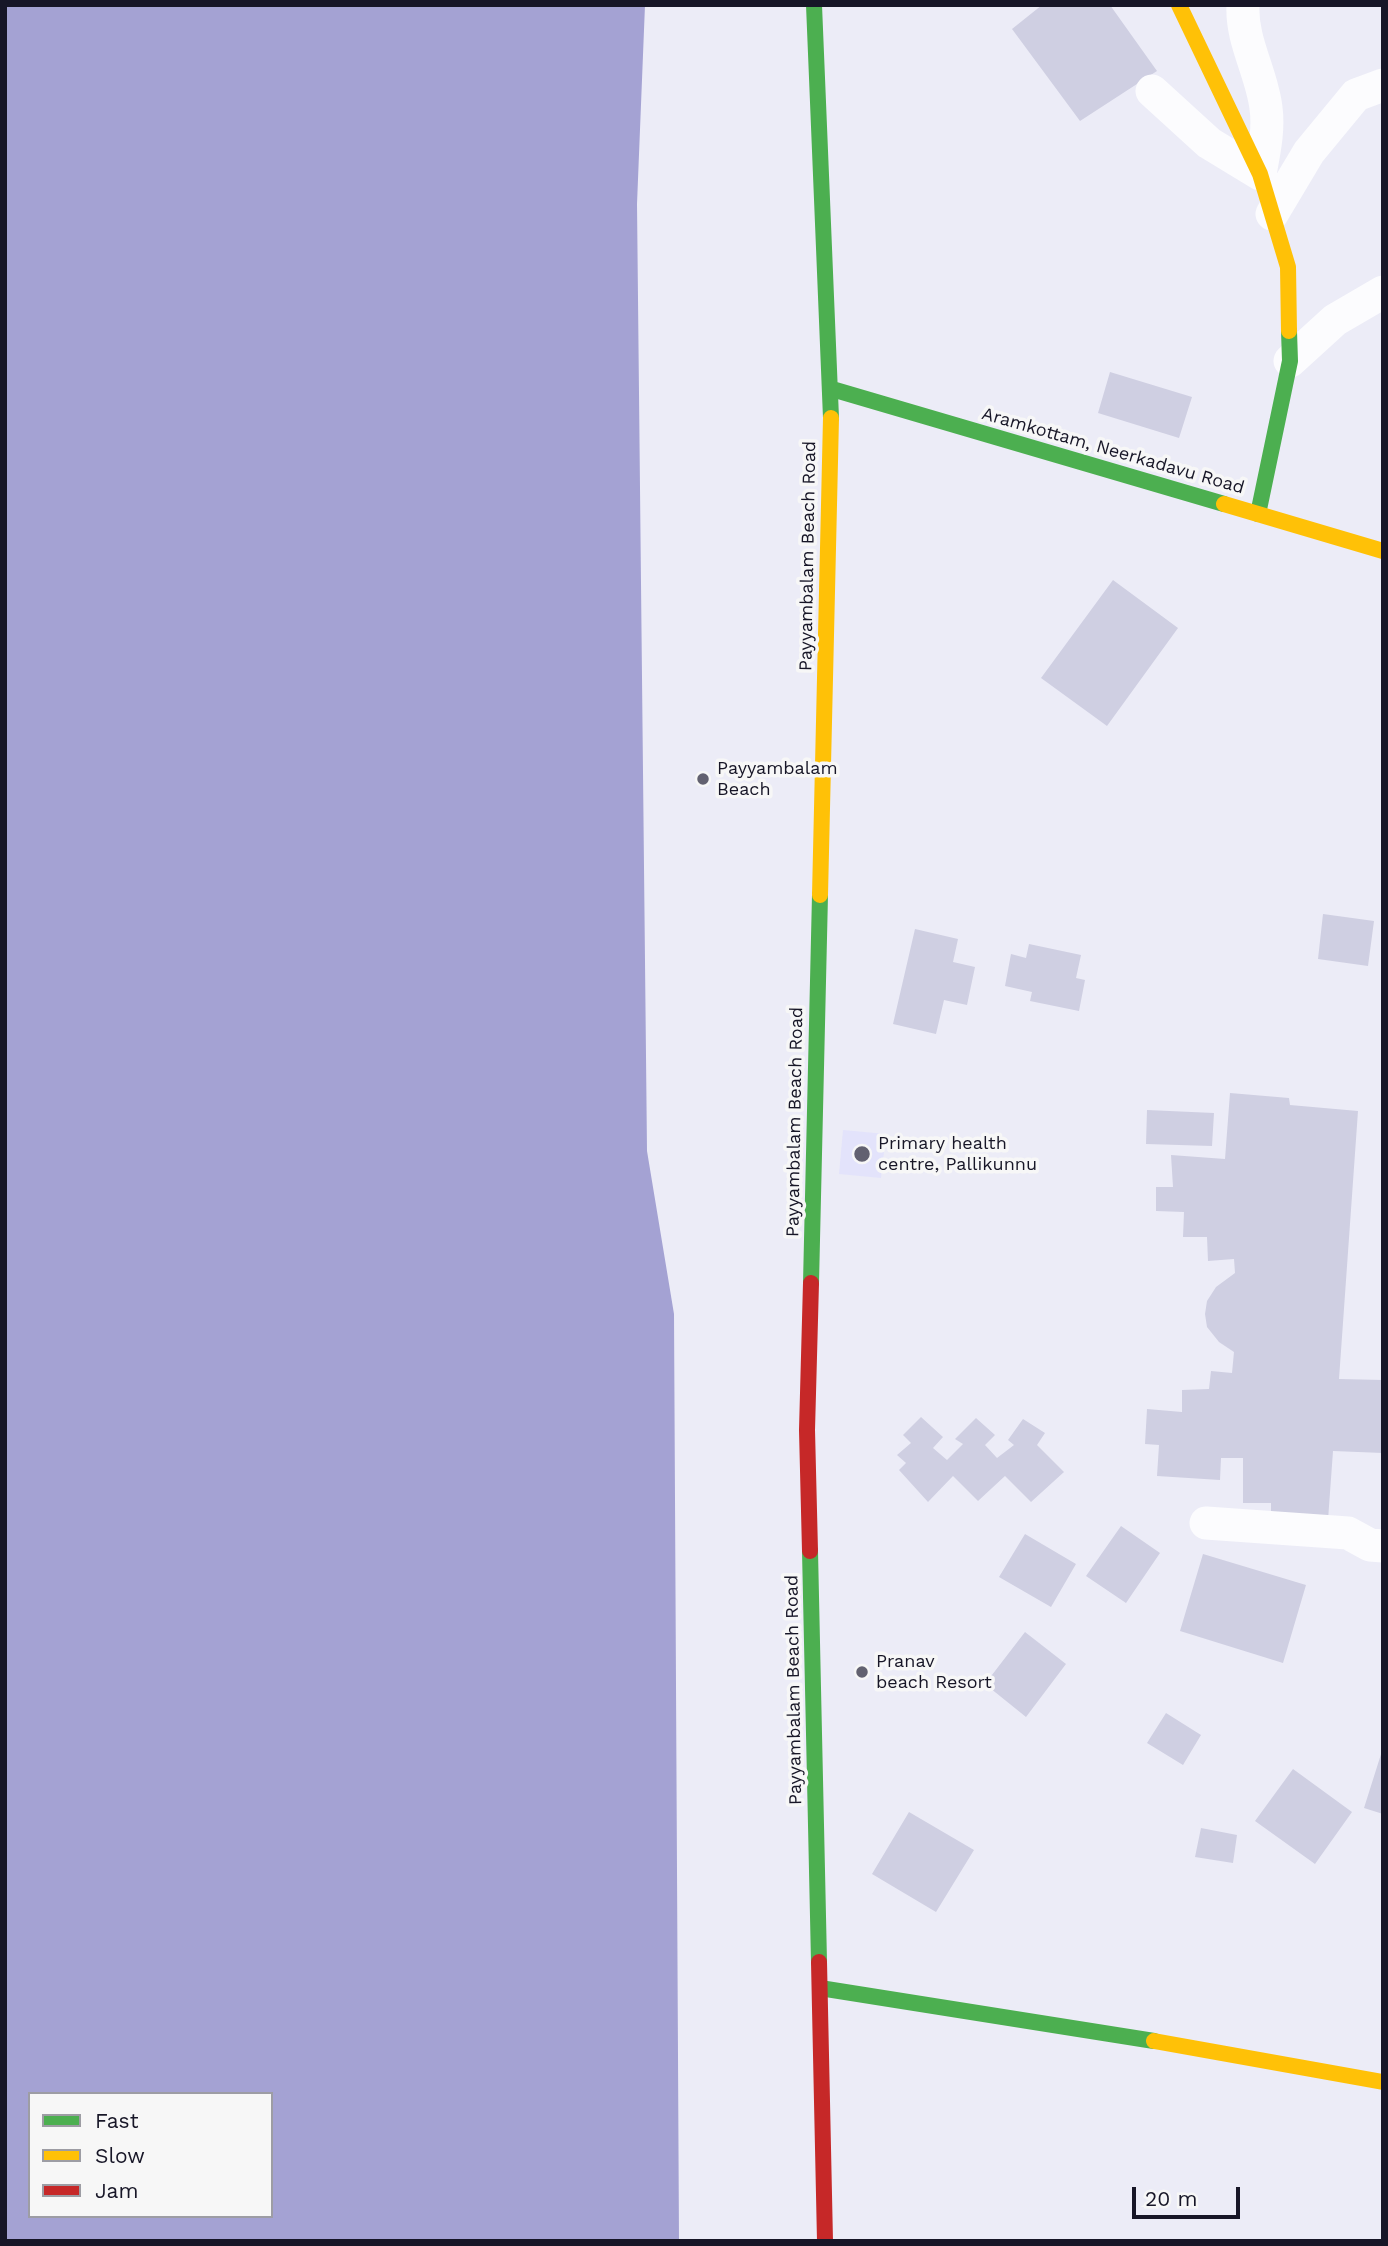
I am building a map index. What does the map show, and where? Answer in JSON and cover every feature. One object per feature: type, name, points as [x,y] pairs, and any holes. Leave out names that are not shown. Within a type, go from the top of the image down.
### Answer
[{"type":"main road","name":"Payyambalam Beach Road","points":[[814,5],[832,389],[807,1430],[825,2241]]},
{"type":"main road","points":[[1179,5],[1260,174],[1289,267],[1290,361],[1258,514]]},
{"type":"main road","name":"Aramkottam, Neerkadavu Road","points":[[832,389],[1383,551]]},
{"type":"main road","points":[[820,1988],[1141,2039],[1383,2082]]},
{"type":"street","points":[[1152,91],[1209,143],[1260,174],[1266,140],[1266,106],[1242,21],[1243,5]]},
{"type":"street","points":[[1272,214],[1309,152],[1356,95],[1383,85]]},
{"type":"street","points":[[1290,361],[1335,320],[1383,292]]},
{"type":"street","points":[[1206,1523],[1348,1533],[1370,1545],[1383,1546]]},
{"type":"shaded area","name":"Primary health centre, Pallikunnu","points":[[843,1130],[886,1134],[881,1178],[839,1174]]},
{"type":"water","points":[[5,5],[645,5],[637,204],[647,1151],[674,1314],[679,2241],[5,2241]]},
{"type":"building","points":[[1042,5],[1110,5],[1157,71],[1080,121],[1012,29]]},
{"type":"building","points":[[1110,372],[1192,397],[1179,438],[1098,413]]},
{"type":"building","points":[[1113,580],[1178,628],[1107,726],[1041,678]]},
{"type":"building","points":[[1323,914],[1374,921],[1368,966],[1318,959]]},
{"type":"building","points":[[915,929],[958,939],[953,962],[975,967],[967,1005],[944,1000],[936,1034],[893,1024]]},
{"type":"building","points":[[1029,944],[1081,955],[1076,978],[1085,980],[1079,1011],[1030,1001],[1032,992],[1005,986],[1011,954],[1026,958]]},
{"type":"building","points":[[1230,1093],[1289,1098],[1290,1105],[1358,1111],[1339,1379],[1383,1380],[1383,1453],[1333,1451],[1328,1520],[1271,1515],[1271,1503],[1243,1503],[1243,1458],[1221,1458],[1220,1480],[1157,1476],[1159,1445],[1145,1444],[1147,1409],[1182,1412],[1182,1390],[1209,1389],[1211,1371],[1232,1373],[1234,1352],[1219,1342],[1207,1327],[1205,1314],[1207,1301],[1216,1287],[1235,1273],[1234,1259],[1208,1261],[1207,1237],[1183,1237],[1184,1212],[1156,1211],[1156,1187],[1173,1187],[1171,1155],[1225,1159]]},
{"type":"building","points":[[1147,1110],[1214,1113],[1212,1146],[1146,1144]]},
{"type":"building","points":[[921,1417],[943,1437],[933,1448],[947,1460],[963,1444],[955,1439],[976,1418],[995,1435],[985,1445],[997,1458],[1014,1445],[1008,1440],[1023,1419],[1045,1433],[1037,1445],[1064,1472],[1031,1502],[1005,1476],[978,1501],[953,1476],[928,1502],[899,1470],[906,1463],[897,1455],[911,1443],[903,1435]]},
{"type":"building","points":[[1121,1526],[1160,1553],[1126,1603],[1086,1576]]},
{"type":"building","points":[[1025,1534],[1076,1564],[1051,1607],[999,1577]]},
{"type":"building","points":[[1203,1554],[1306,1585],[1283,1663],[1180,1631]]},
{"type":"building","points":[[1025,1632],[1066,1664],[1026,1717],[985,1684]]},
{"type":"building","points":[[1166,1713],[1201,1735],[1183,1765],[1147,1743]]},
{"type":"building","points":[[1383,1751],[1383,1814],[1364,1808]]},
{"type":"building","points":[[1293,1769],[1352,1812],[1315,1864],[1255,1821]]},
{"type":"building","points":[[909,1812],[974,1850],[936,1912],[872,1874]]},
{"type":"building","points":[[1201,1828],[1237,1835],[1233,1863],[1195,1857]]},
{"type":"traffic: fast","points":[[814,5],[831,418]]},
{"type":"traffic: fast","points":[[1258,514],[1290,361],[1289,331]]},
{"type":"traffic: fast","points":[[832,389],[1224,504]]},
{"type":"traffic: fast","points":[[811,1283],[820,895]]},
{"type":"traffic: fast","points":[[810,1551],[819,1962]]},
{"type":"traffic: fast","points":[[820,1988],[1154,2041]]},
{"type":"traffic: slow","points":[[1179,5],[1260,174],[1288,267],[1289,331]]},
{"type":"traffic: slow","points":[[820,895],[831,418]]},
{"type":"traffic: slow","points":[[1224,504],[1383,551]]},
{"type":"traffic: slow","points":[[1154,2041],[1383,2082]]},
{"type":"traffic: jam","points":[[810,1551],[807,1430],[811,1283]]},
{"type":"traffic: jam","points":[[819,1962],[825,2241]]},
{"type":"place","name":"Payyambalam Beach","points":[[703,779]]},
{"type":"place","name":"Primary health centre, Pallikunnu","points":[[862,1154]]},
{"type":"place","name":"Pranav beach Resort","points":[[862,1672]]}]
